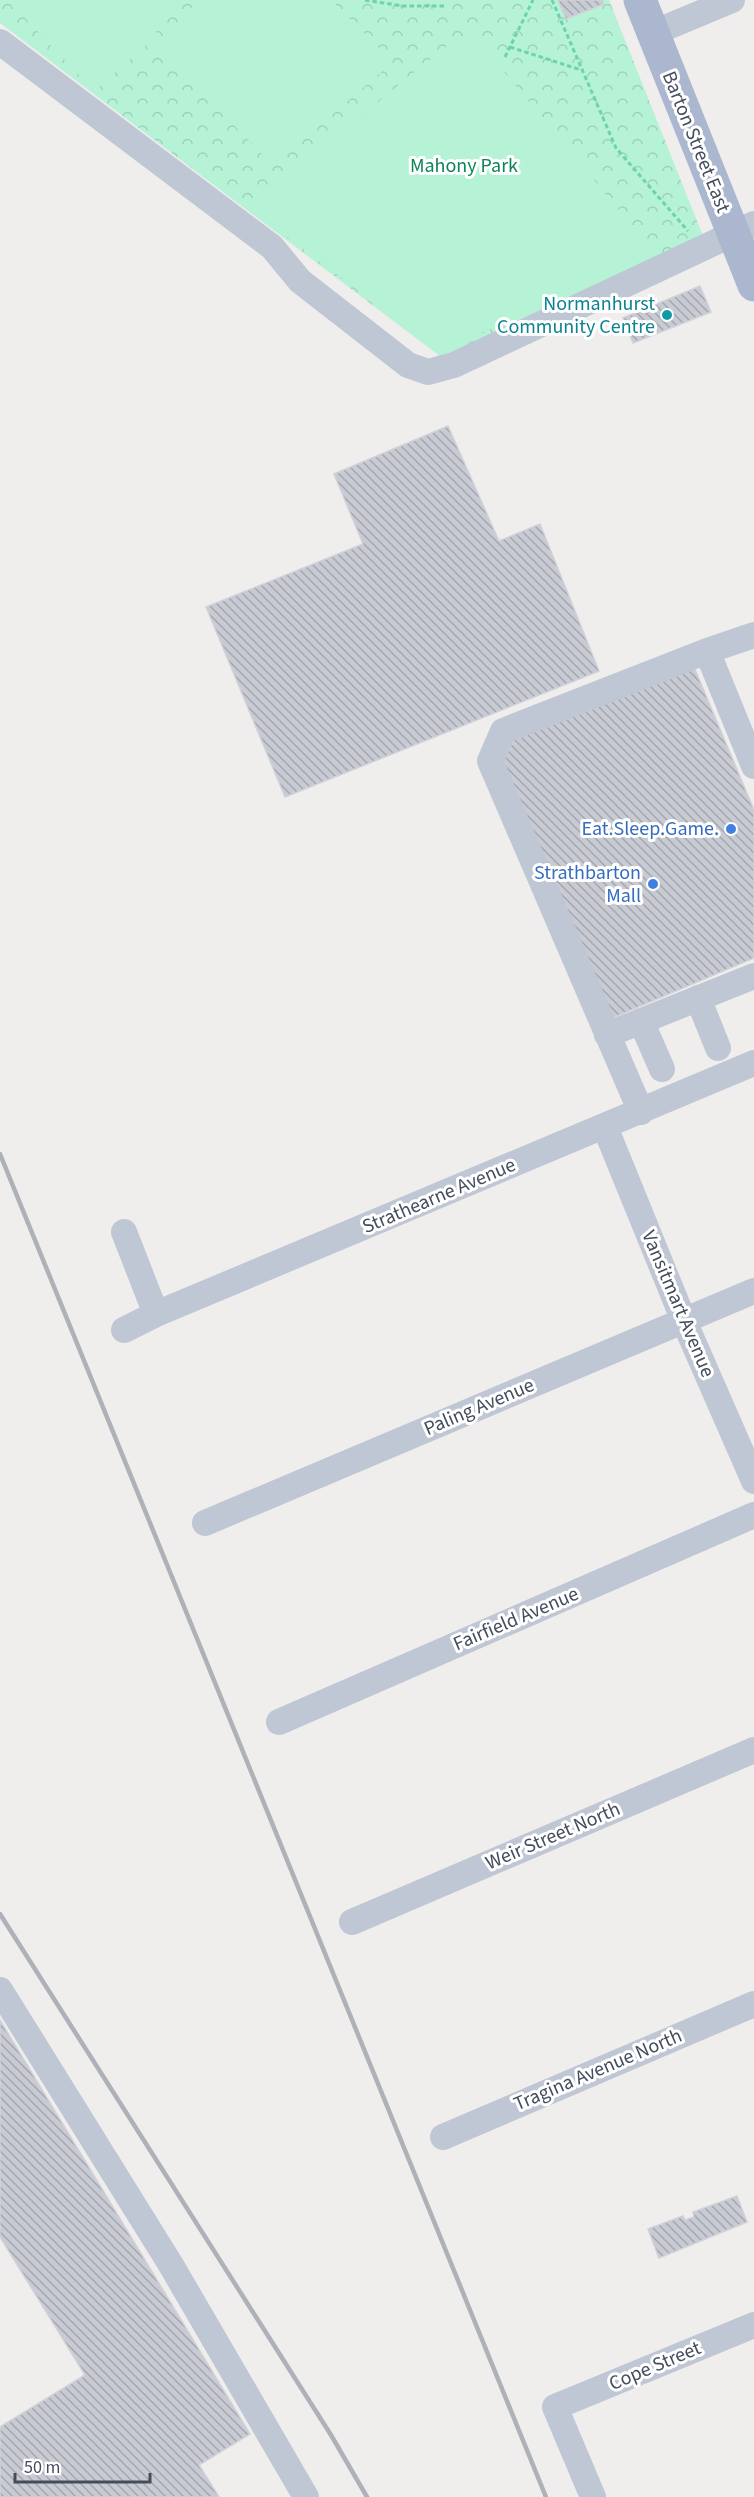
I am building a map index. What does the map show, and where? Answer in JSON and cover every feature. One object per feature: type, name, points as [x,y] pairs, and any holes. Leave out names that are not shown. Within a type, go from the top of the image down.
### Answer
[{"type":"main road","name":"Barton Street East","points":[[640,0],[743,229],[754,285]]},
{"type":"street","points":[[653,33],[732,0]]},
{"type":"street","points":[[0,42],[272,247],[300,280],[408,365],[429,372],[454,365],[743,229]]},
{"type":"street","points":[[641,1112],[490,760],[502,731],[754,635]]},
{"type":"street","points":[[707,651],[754,766]]},
{"type":"street","points":[[607,1035],[754,976]]},
{"type":"street","points":[[698,999],[718,1048]]},
{"type":"street","points":[[641,1021],[662,1069]]},
{"type":"street","name":"Strathearne Avenue","points":[[124,1330],[156,1314],[754,1064]]},
{"type":"street","name":"Vansitmart Avenue","points":[[605,1127],[684,1321],[754,1481]]},
{"type":"street","points":[[124,1232],[156,1314]]},
{"type":"street","name":"Paling Avenue","points":[[205,1523],[754,1291]]},
{"type":"street","name":"Fairfield Avenue","points":[[279,1722],[754,1515]]},
{"type":"street","name":"Weir Street North","points":[[352,1922],[754,1750]]},
{"type":"street","points":[[0,1990],[171,2265],[306,2497]]},
{"type":"street","name":"Tragina Avenue North","points":[[443,2137],[754,2004]]},
{"type":"street","name":"Cope Street","points":[[593,2497],[555,2407],[754,2325]]},
{"type":"path","points":[[364,0],[402,6],[445,6]]},
{"type":"path","points":[[505,57],[533,0]]},
{"type":"path","points":[[552,0],[616,148],[647,187],[694,237]]},
{"type":"path","points":[[510,47],[581,69]]},
{"type":"green space","name":"Mahony Park","points":[[0,0],[609,0],[705,241],[441,357],[0,23]]},
{"type":"green space","points":[[8,0],[175,0],[152,40],[94,91]]},
{"type":"green space","points":[[201,0],[331,0],[393,62],[280,160],[269,161],[158,48],[182,16]]},
{"type":"green space","points":[[458,37],[475,37],[659,258],[438,351],[248,207]]},
{"type":"building","points":[[558,0],[602,0],[604,4],[566,19]]},
{"type":"building","name":"Normanhurst Community Centre","points":[[700,286],[711,312],[633,343],[623,318]]},
{"type":"building","points":[[448,426],[499,541],[540,524],[599,671],[285,797],[206,607],[363,544],[334,474]]},
{"type":"building","name":"Strathbarton Mall","points":[[694,667],[754,810],[754,958],[610,1019],[502,764],[513,740]]},
{"type":"building","points":[[0,2020],[250,2434],[199,2465],[219,2497],[0,2497],[0,2427],[85,2375],[0,2237]]},
{"type":"building","points":[[737,2196],[747,2222],[659,2258],[648,2229],[683,2216],[685,2220],[694,2217],[693,2212]]},
{"type":"railway","points":[[0,1154],[546,2497]]},
{"type":"railway","points":[[0,1914],[331,2435],[367,2497]]},
{"type":"place","name":"Normanhurst Community Centre","points":[[667,315]]},
{"type":"place","name":"Eat.Sleep.Game.","points":[[731,829]]},
{"type":"place","name":"Strathbarton Mall","points":[[653,884]]}]
